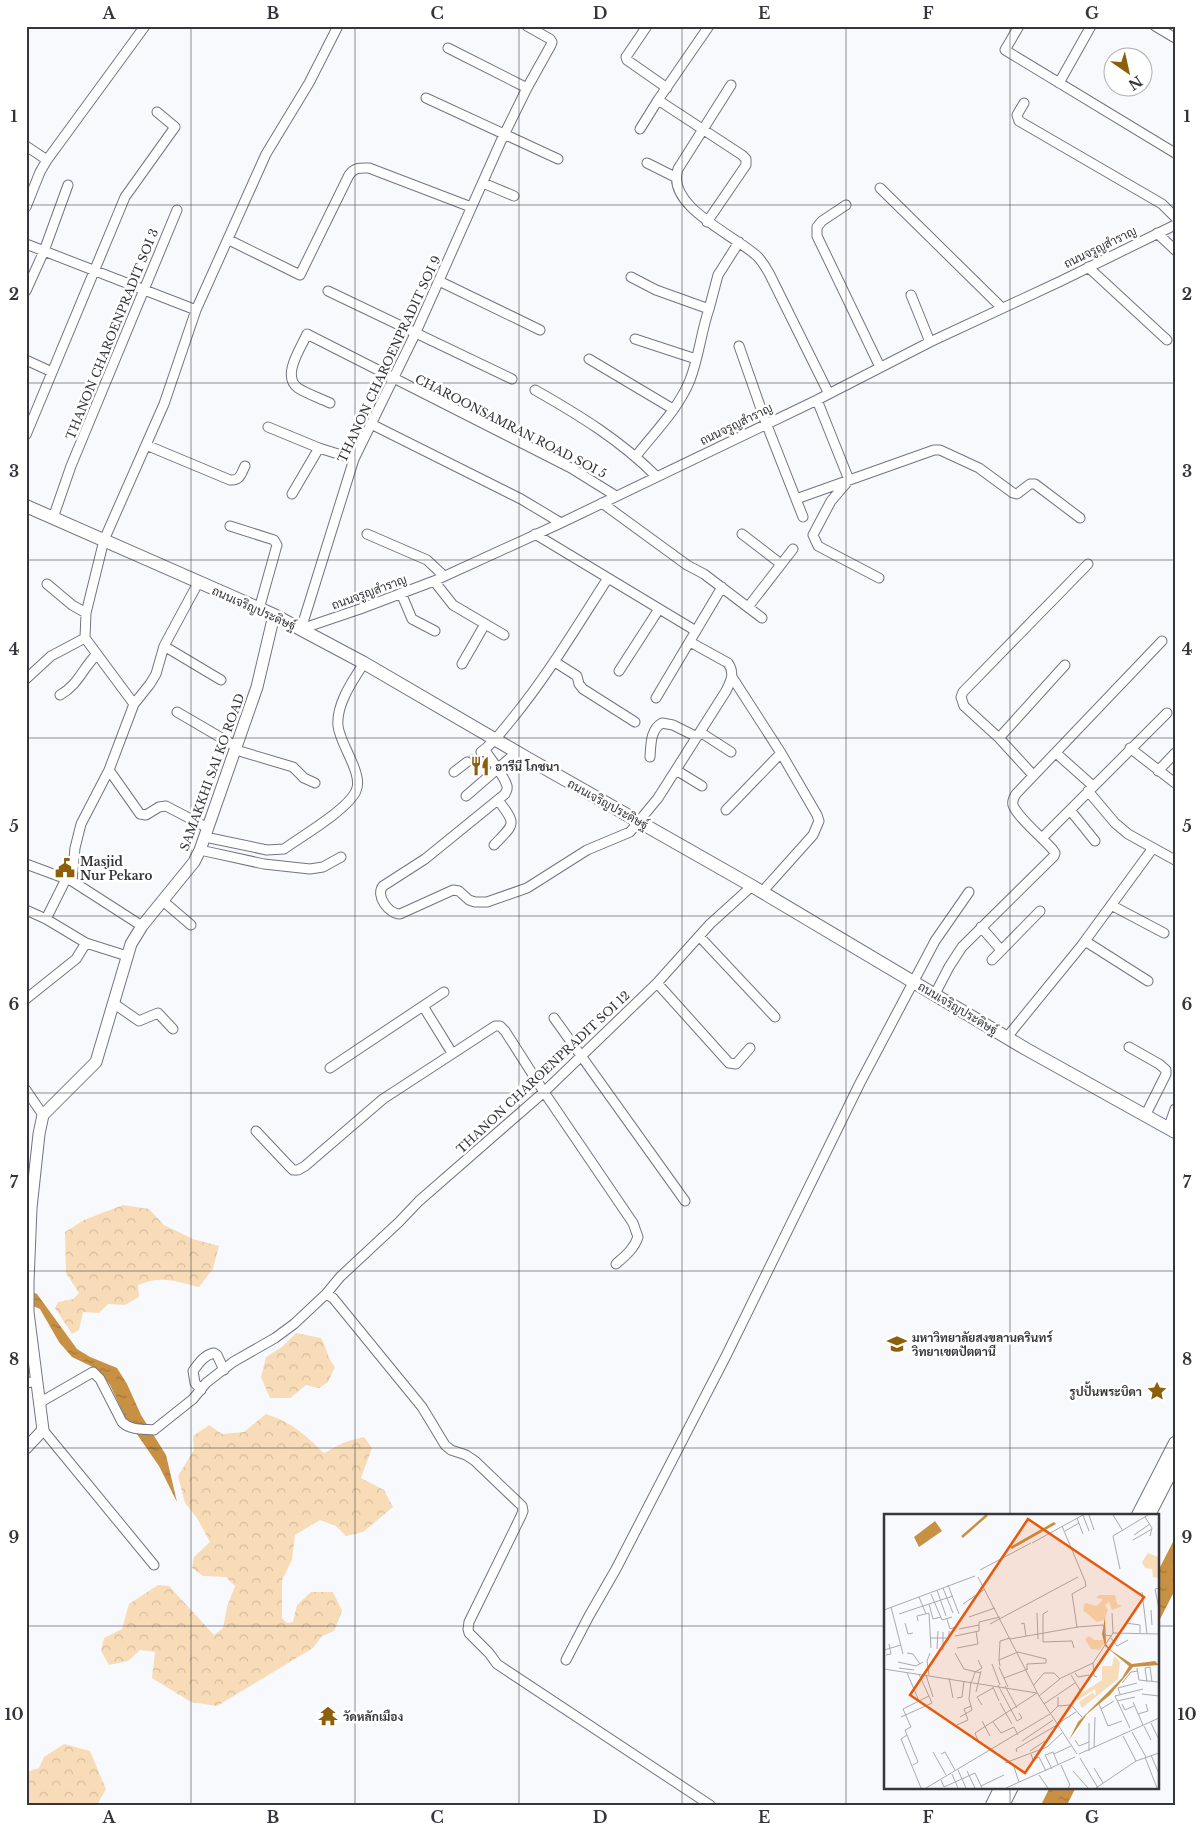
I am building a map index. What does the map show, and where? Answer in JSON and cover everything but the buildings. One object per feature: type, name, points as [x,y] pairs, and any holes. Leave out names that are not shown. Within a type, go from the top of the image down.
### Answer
[{"type":"main road","name":"ถนนเจริญประดิษฐ์","points":[[26,506],[274,615],[364,663],[757,889],[1007,1037],[1172,1130]]},
{"type":"main road","points":[[1139,1514],[1175,1443]]},
{"type":"main road","points":[[1150,1514],[1175,1464]]},
{"type":"main road","points":[[992,1805],[1000,1788]]},
{"type":"main road","points":[[1004,1805],[1012,1788]]},
{"type":"street","points":[[26,207],[47,160],[145,26]]},
{"type":"street","points":[[134,704],[85,638],[86,613],[104,540],[164,404],[196,310],[266,154],[309,83],[338,26]]},
{"type":"street","name":"THANON CHAROENPRADIT SOI 9","points":[[301,629],[354,459],[416,332],[505,134],[552,42],[527,26]]},
{"type":"street","points":[[646,26],[626,57],[630,62],[667,88]]},
{"type":"street","points":[[640,129],[709,26]]},
{"type":"street","points":[[1019,26],[1005,50],[1175,153]]},
{"type":"street","points":[[1059,83],[1091,26]]},
{"type":"street","points":[[1155,26],[1175,38]]},
{"type":"street","points":[[448,48],[527,88]]},
{"type":"street","points":[[675,177],[731,85]]},
{"type":"street","points":[[426,98],[558,159]]},
{"type":"street","points":[[658,100],[742,154],[746,159],[746,165],[707,222]]},
{"type":"street","points":[[1024,103],[1016,115],[1019,121],[1162,204],[1175,217]]},
{"type":"street","points":[[26,435],[125,197],[176,127],[157,112]]},
{"type":"street","points":[[26,146],[47,160]]},
{"type":"street","points":[[646,163],[675,177],[685,199],[707,222],[740,242],[759,257],[769,273],[829,394]]},
{"type":"street","points":[[229,240],[300,275],[349,175],[358,168],[369,168],[471,207]]},
{"type":"street","points":[[483,183],[514,196]]},
{"type":"street","points":[[26,291],[44,251],[68,185]]},
{"type":"street","points":[[880,188],[1002,308]]},
{"type":"street","points":[[846,205],[822,221],[817,228],[817,236],[880,367]]},
{"type":"street","name":"THANON CHAROENPRADIT SOI 3","points":[[53,518],[71,466],[177,210]]},
{"type":"street","name":"ถนนจรูญสำราญ","points":[[301,629],[444,576],[561,522],[817,400],[930,342],[1175,225]]},
{"type":"street","points":[[1157,233],[1175,250]]},
{"type":"street","points":[[636,456],[673,409],[686,388],[696,359],[718,274],[740,242]]},
{"type":"street","points":[[26,244],[196,310]]},
{"type":"street","points":[[1088,267],[1167,340]]},
{"type":"street","points":[[631,278],[656,290],[709,309]]},
{"type":"street","points":[[439,281],[540,330]]},
{"type":"street","points":[[328,291],[512,379]]},
{"type":"street","points":[[911,295],[930,342]]},
{"type":"street","name":"CHAROONSAMRAN ROAD SOI 5","points":[[330,403],[298,388],[291,379],[291,372],[307,334],[563,464],[616,496]]},
{"type":"street","points":[[635,340],[696,359]]},
{"type":"street","points":[[739,346],[766,423],[803,517]]},
{"type":"street","points":[[589,359],[673,409]]},
{"type":"street","points":[[26,360],[52,372]]},
{"type":"street","points":[[534,390],[584,418],[636,456],[656,476]]},
{"type":"street","points":[[817,400],[849,480]]},
{"type":"street","points":[[371,424],[521,499],[561,522]]},
{"type":"street","points":[[268,426],[319,448],[354,459]]},
{"type":"street","points":[[146,445],[230,480],[235,481],[239,478],[245,466]]},
{"type":"street","points":[[292,494],[319,448]]},
{"type":"street","points":[[796,499],[930,451],[940,450],[979,468],[1013,493],[1017,494],[1030,484],[1035,484],[1080,518]]},
{"type":"street","points":[[849,480],[830,501],[813,535],[818,546],[879,578]]},
{"type":"street","points":[[602,503],[687,565],[704,574],[762,618]]},
{"type":"street","points":[[230,526],[274,540],[277,545],[259,609]]},
{"type":"street","points":[[367,534],[427,560],[444,576]]},
{"type":"street","points":[[534,534],[696,631]]},
{"type":"street","points":[[742,534],[782,564]]},
{"type":"street","points":[[748,607],[793,549]]},
{"type":"street","points":[[1033,775],[964,706],[961,698],[963,692],[1088,564]]},
{"type":"street","points":[[608,578],[555,662],[496,740],[483,751],[498,769],[507,790],[498,800],[425,859],[383,886],[379,894],[390,911],[400,914],[453,890],[459,891],[469,900],[487,902],[526,888],[587,850],[625,835],[640,822],[658,798],[726,691],[732,677]]},
{"type":"street","points":[[434,580],[453,605],[504,635]]},
{"type":"street","points":[[46,919],[69,880],[77,835],[109,770],[134,704],[156,674],[164,646],[198,583]]},
{"type":"street","points":[[46,584],[72,605],[86,613]]},
{"type":"street","points":[[656,698],[722,587]]},
{"type":"street","points":[[401,593],[412,619],[435,631]]},
{"type":"street","points":[[619,671],[658,609]]},
{"type":"street","name":"SAMAKKHI SAI KO ROAD","points":[[43,1115],[96,1062],[130,944],[142,926],[194,862],[200,850],[257,687],[274,615]]},
{"type":"street","points":[[462,664],[485,624]]},
{"type":"street","points":[[26,679],[51,656],[85,638]]},
{"type":"street","points":[[935,994],[948,967],[962,947],[1054,856],[1055,853],[1043,837],[1020,816],[1013,805],[1016,794],[1162,641]]},
{"type":"street","points":[[690,642],[728,663],[731,668],[732,677],[781,753],[726,810]]},
{"type":"street","points":[[164,646],[221,680]]},
{"type":"street","points":[[60,695],[75,685],[87,664],[97,654]]},
{"type":"street","points":[[555,662],[577,676],[579,684],[583,689],[635,722]]},
{"type":"street","points":[[109,770],[140,814],[146,815],[159,807],[166,806],[206,832],[267,850],[284,849],[346,804],[357,789],[357,777],[338,725],[340,710],[350,685],[364,663]]},
{"type":"street","points":[[998,738],[1066,665]]},
{"type":"street","points":[[177,712],[236,749],[293,767],[304,778],[315,783]]},
{"type":"street","points":[[1043,837],[1167,712]]},
{"type":"street","points":[[650,758],[653,731],[656,726],[662,723],[674,725],[732,752]]},
{"type":"street","points":[[1130,748],[1175,783]]},
{"type":"street","points":[[466,796],[517,752]]},
{"type":"street","name":"THANON CHAROENPRADIT SOI 12","points":[[39,1403],[94,1372],[100,1379],[122,1422],[130,1428],[154,1430],[193,1399],[206,1383],[294,1324],[419,1201],[544,1092],[657,983],[710,924],[757,889],[813,835],[819,821],[818,816],[781,753]]},
{"type":"street","points":[[1056,753],[1091,788],[1115,823],[1128,834],[1175,860]]},
{"type":"street","points":[[1158,771],[1175,753]]},
{"type":"street","points":[[454,772],[467,762]]},
{"type":"street","points":[[676,770],[702,786]]},
{"type":"street","points":[[494,845],[510,828],[512,823],[512,818],[498,800]]},
{"type":"street","points":[[1070,810],[1095,841]]},
{"type":"street","points":[[1007,1037],[1086,941],[1153,848]]},
{"type":"street","points":[[200,850],[264,864],[310,869],[323,867],[341,856]]},
{"type":"street","points":[[26,864],[69,880],[142,926]]},
{"type":"street","points":[[566,1660],[616,1569],[775,1260],[860,1083],[935,941],[969,892]]},
{"type":"street","points":[[163,900],[191,925]]},
{"type":"street","points":[[1111,905],[1164,933]]},
{"type":"street","points":[[26,910],[46,919],[86,943],[127,956]]},
{"type":"street","points":[[992,960],[1040,911]]},
{"type":"street","points":[[981,927],[1001,950]]},
{"type":"street","points":[[699,936],[775,1017]]},
{"type":"street","points":[[1086,941],[1148,981]]},
{"type":"street","points":[[26,999],[76,959],[86,943]]},
{"type":"street","points":[[657,983],[729,1063],[736,1064],[750,1048]]},
{"type":"street","points":[[330,1068],[444,992]]},
{"type":"street","points":[[113,1003],[139,1021],[158,1013],[173,1029]]},
{"type":"street","points":[[423,1006],[452,1053]]},
{"type":"street","points":[[554,1018],[684,1201]]},
{"type":"street","points":[[256,1131],[293,1170],[298,1170],[383,1099],[495,1026],[500,1026],[638,1232],[636,1244],[616,1264]]},
{"type":"street","points":[[1129,1047],[1166,1070],[1166,1074],[1146,1116]]},
{"type":"street","points":[[26,1090],[43,1115],[38,1134],[31,1208],[28,1282],[32,1382],[39,1403],[43,1430],[154,1565]]},
{"type":"street","points":[[1172,1130],[1175,1109]]},
{"type":"street","points":[[326,1294],[337,1302],[422,1407],[445,1445],[451,1450],[466,1455],[475,1461],[522,1506],[521,1516],[469,1622],[469,1633],[496,1664],[710,1805]]},
{"type":"street","points":[[201,1390],[195,1383],[193,1371],[202,1359],[214,1353],[217,1355],[224,1370]]},
{"type":"street","points":[[26,1448],[43,1430]]},
{"type":"green space","points":[[123,1205],[149,1209],[164,1225],[193,1239],[219,1246],[213,1269],[199,1287],[175,1281],[161,1280],[138,1285],[139,1297],[125,1305],[108,1304],[99,1313],[83,1312],[79,1330],[72,1334],[55,1308],[58,1302],[73,1299],[79,1293],[66,1273],[65,1232],[84,1220]]},
{"type":"green space","points":[[296,1333],[321,1338],[335,1367],[328,1382],[319,1388],[306,1385],[290,1398],[270,1398],[261,1377],[266,1357],[282,1347]]},
{"type":"green space","points":[[266,1414],[284,1421],[298,1430],[324,1453],[345,1442],[364,1437],[372,1448],[361,1478],[384,1490],[393,1507],[363,1532],[346,1536],[336,1526],[320,1520],[295,1535],[292,1560],[282,1580],[282,1618],[287,1623],[293,1622],[297,1605],[311,1592],[333,1592],[342,1611],[334,1631],[322,1636],[313,1648],[217,1706],[191,1702],[152,1678],[155,1652],[140,1650],[128,1661],[109,1665],[101,1651],[104,1638],[122,1629],[129,1604],[158,1585],[169,1586],[214,1635],[223,1628],[227,1607],[235,1586],[226,1577],[203,1576],[192,1568],[194,1557],[210,1542],[197,1518],[185,1503],[178,1476],[194,1450],[193,1436],[209,1425],[222,1434],[244,1432]]},
{"type":"green space","points":[[64,1744],[90,1751],[106,1789],[97,1805],[29,1805],[26,1802],[26,1772],[39,1768],[44,1757]]},
{"type":"water","points":[[26,1290],[37,1294],[77,1349],[90,1357],[117,1368],[127,1384],[141,1415],[166,1455],[177,1502],[159,1466],[125,1417],[110,1385],[97,1369],[72,1357],[59,1342],[40,1309],[26,1303]]},
{"type":"water","points":[[1175,1538],[1175,1590],[1158,1623],[1158,1571]]},
{"type":"water","points":[[1050,1788],[1076,1788],[1067,1805],[1041,1805]]},
{"type":"tunnel","points":[[467,762],[481,753]]},
{"type":"place","name":"อารีนี โภชนา","points":[[480,766]]},
{"type":"place","name":"Masjid Nur Pekaro","points":[[65,868]]},
{"type":"place","name":"มหาวิทยาลัยสงขลานครินทร์ วิทยาเขตปัตตานี","points":[[897,1344]]},
{"type":"place","name":"รูปปั้นพระบิดา","points":[[1157,1391]]},
{"type":"place","name":"วัดหลักเมือง","points":[[328,1716]]}]
